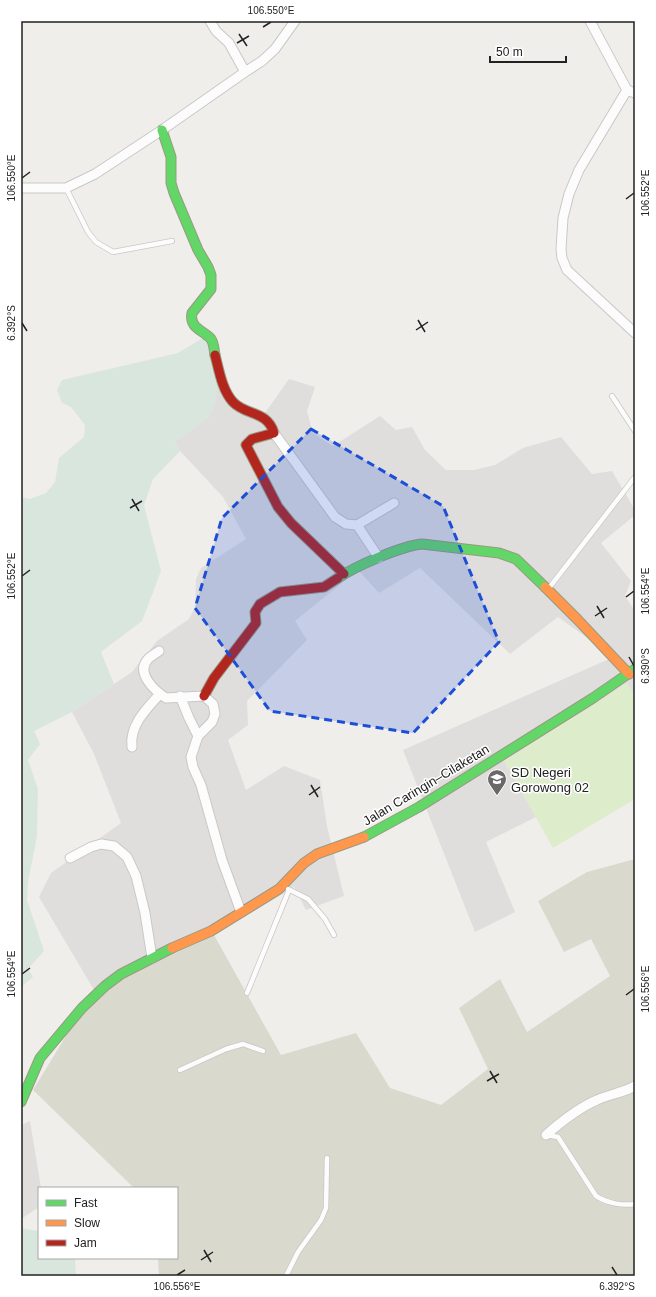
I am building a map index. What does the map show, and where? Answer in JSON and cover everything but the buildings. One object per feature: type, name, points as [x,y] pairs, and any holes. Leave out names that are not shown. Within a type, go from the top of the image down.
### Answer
[{"type":"street","points":[[210,21],[216,31],[229,43],[245,72]]},
{"type":"street","points":[[21,188],[66,188],[95,174],[262,61],[275,49],[295,21]]},
{"type":"street","points":[[590,21],[631,91],[580,170],[569,194],[563,218],[561,249],[562,258],[567,270],[635,333]]},
{"type":"street","points":[[162,130],[171,157],[171,183],[174,193],[202,258],[210,271],[211,290],[194,308],[192,321],[196,327],[212,341],[224,385],[232,400],[237,405],[266,419],[270,423],[274,433],[335,517],[346,524],[357,525],[394,503]]},
{"type":"street","points":[[274,433],[269,436],[250,440],[246,445],[247,449],[278,507],[291,523],[344,574]]},
{"type":"street","points":[[357,525],[379,558]]},
{"type":"street","points":[[204,696],[214,678],[256,623],[255,612],[260,604],[280,592],[324,587],[344,574],[379,558],[412,545],[422,544],[499,552],[516,559],[632,671]]},
{"type":"street","points":[[159,651],[147,660],[144,668],[145,676],[150,684],[160,694],[166,698],[180,696],[204,696],[213,704],[215,714],[212,722],[198,736],[191,757],[222,860],[241,912]]},
{"type":"street","name":"Jalan Caringin–Cilaketan","points":[[21,1102],[40,1058],[82,1008],[105,986],[121,974],[211,931],[241,912],[287,887],[304,863],[317,854],[369,835],[419,806],[593,698],[632,671]]},
{"type":"street","points":[[132,747],[131,738],[144,710],[160,694]]},
{"type":"street","points":[[180,696],[198,736]]},
{"type":"street","points":[[70,858],[91,847],[101,844],[114,846],[127,857],[136,876],[145,913],[152,958]]},
{"type":"street","points":[[546,1135],[566,1118],[598,1099],[629,1090],[635,1086]]},
{"type":"lane","points":[[66,188],[88,232],[96,242],[113,252],[172,241]]},
{"type":"lane","points":[[612,396],[635,430]]},
{"type":"lane","points":[[548,590],[635,477]]},
{"type":"lane","points":[[247,993],[287,887],[308,899],[325,919],[334,935]]},
{"type":"lane","points":[[180,1070],[226,1049],[243,1044],[264,1051]]},
{"type":"lane","points":[[546,1135],[558,1137],[596,1196],[602,1200],[626,1205],[635,1204]]},
{"type":"lane","points":[[286,1276],[298,1252],[321,1220],[326,1208],[327,1158]]},
{"type":"highlighted area","points":[[311,429],[443,506],[499,642],[413,733],[270,711],[195,608],[222,518]]},
{"type":"shaded area","points":[[206,336],[218,376],[216,403],[209,417],[175,441],[180,451],[153,479],[144,505],[161,571],[142,621],[101,652],[114,684],[72,712],[34,731],[40,744],[28,760],[38,789],[37,836],[28,882],[27,900],[44,951],[28,969],[33,977],[21,987],[21,497],[30,499],[46,493],[55,482],[59,458],[84,437],[85,425],[71,407],[62,403],[57,390],[62,380],[178,353]]},
{"type":"shaded area","points":[[218,376],[237,408],[262,417],[289,379],[315,387],[307,411],[313,433],[333,446],[380,416],[396,430],[412,427],[425,450],[446,470],[474,470],[495,465],[523,448],[561,437],[592,474],[612,471],[635,510],[635,515],[601,543],[631,581],[625,596],[635,611],[635,698],[627,683],[504,761],[536,817],[486,842],[515,912],[475,932],[403,750],[609,659],[597,645],[558,617],[510,654],[420,568],[379,593],[358,570],[295,621],[307,640],[247,701],[248,725],[228,740],[246,790],[284,766],[320,780],[327,826],[344,896],[306,910],[294,887],[214,935],[94,990],[39,897],[51,873],[121,823],[94,754],[72,712],[132,672],[157,641],[189,619],[195,607],[196,579],[201,568],[246,539],[223,497],[180,451],[175,441],[209,417]]},
{"type":"shaded area","points":[[635,859],[635,1276],[159,1276],[158,1259],[178,1259],[178,1187],[133,1187],[33,1090],[94,990],[214,935],[281,1055],[356,1033],[390,1088],[441,1105],[488,1069],[459,1008],[500,979],[527,1032],[610,976],[591,939],[564,952],[538,901],[587,872]]},
{"type":"shaded area","points":[[30,1121],[41,1187],[38,1187],[38,1208],[21,1219],[21,1125]]},
{"type":"shaded area","points":[[21,1228],[38,1231],[38,1259],[75,1259],[76,1276],[21,1276]]},
{"type":"green space","points":[[627,683],[635,698],[635,799],[553,848],[504,761]]},
{"type":"traffic: fast","points":[[162,130],[171,157],[171,183],[174,193],[198,250],[211,275],[211,289],[192,313],[192,318],[197,328],[211,339],[215,355]]},
{"type":"traffic: fast","points":[[338,578],[379,557],[403,548],[422,544],[499,553],[516,559],[545,587]]},
{"type":"traffic: fast","points":[[364,837],[419,807],[593,698],[635,669]]},
{"type":"traffic: fast","points":[[21,1102],[40,1058],[82,1008],[105,986],[121,974],[172,948]]},
{"type":"traffic: slow","points":[[545,587],[629,674]]},
{"type":"traffic: slow","points":[[172,948],[211,931],[279,889],[304,863],[317,854],[364,837]]},
{"type":"traffic: jam","points":[[215,355],[221,380],[229,397],[244,410],[266,420],[274,433],[252,439],[246,445],[278,507],[291,523],[344,574]]},
{"type":"traffic: jam","points":[[204,696],[214,678],[256,623],[255,612],[260,604],[280,592],[324,587],[338,578]]},
{"type":"place","name":"SD Negeri Gorowong 02","points":[[497,796]]}]
